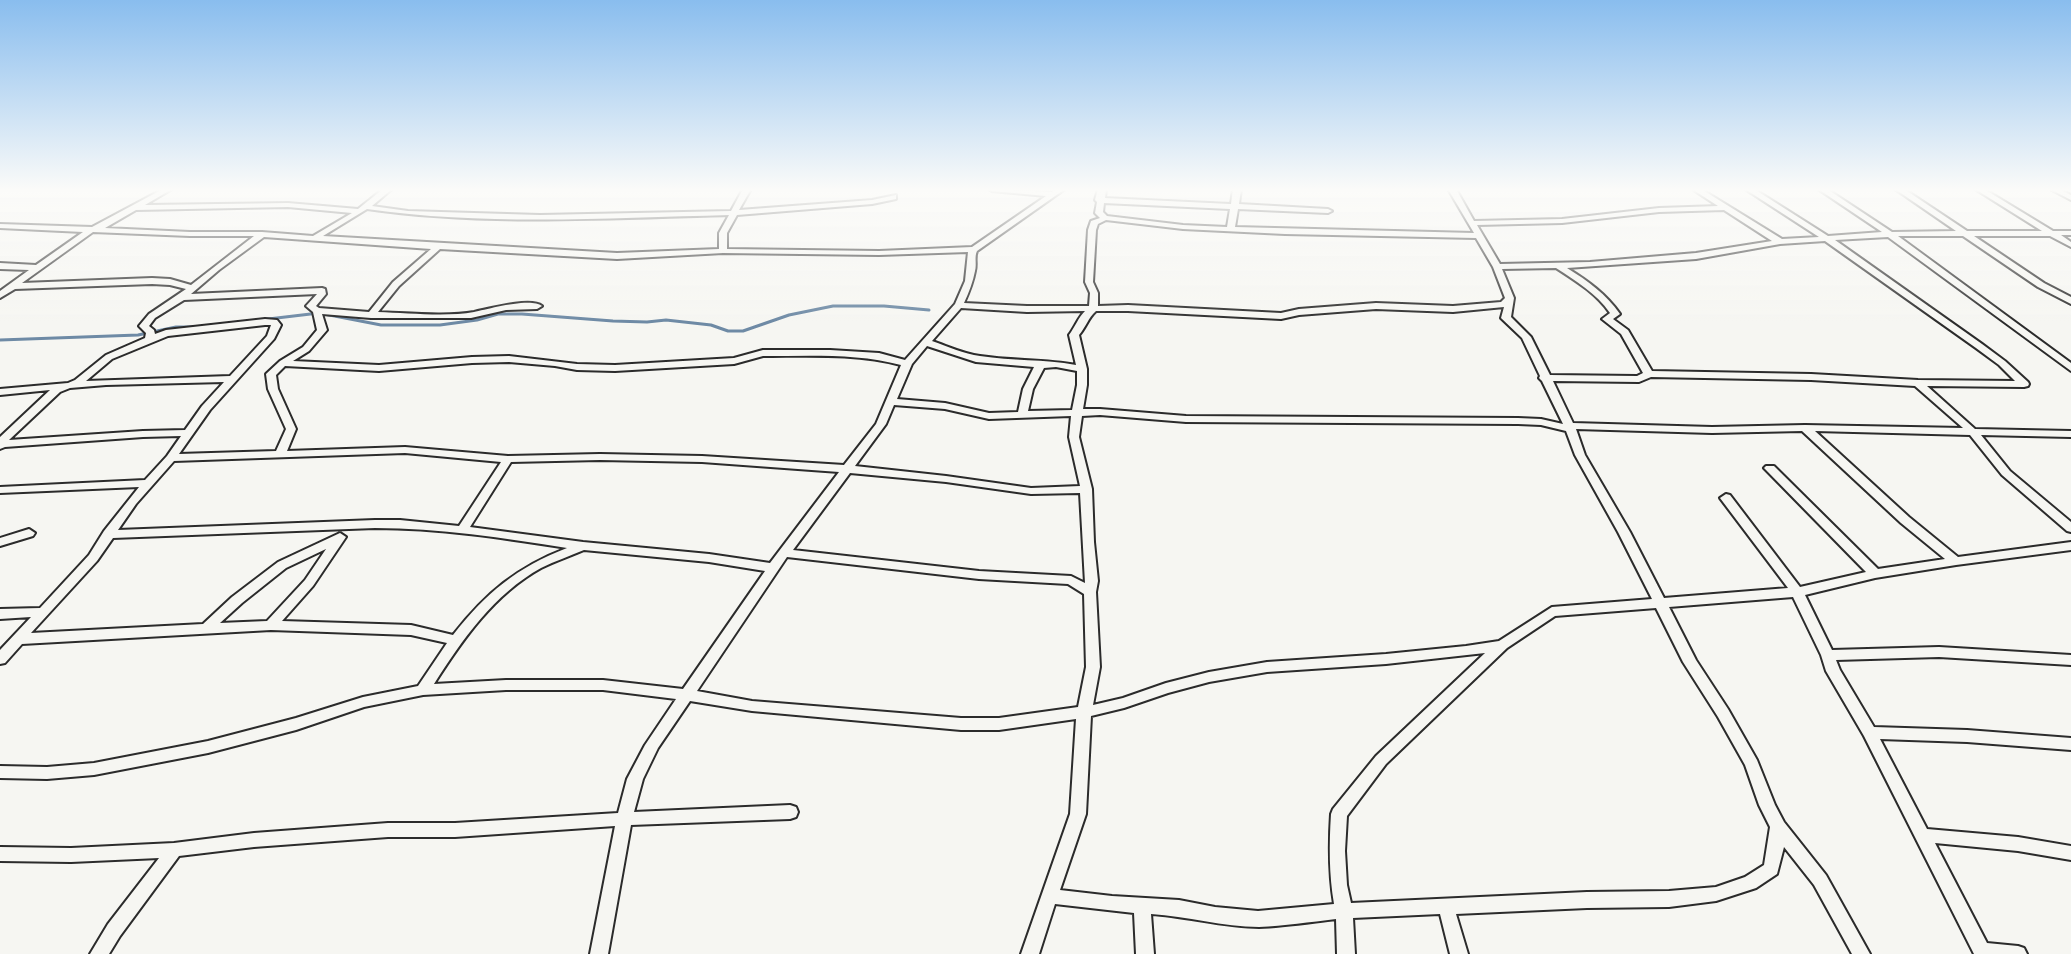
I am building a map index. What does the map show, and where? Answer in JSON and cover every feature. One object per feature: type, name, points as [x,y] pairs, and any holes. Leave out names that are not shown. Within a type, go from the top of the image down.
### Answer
[{"type":"street","points":[[0,295],[85,234]]},
{"type":"street","points":[[234,234],[617,256],[722,251],[842,253],[974,249]]},
{"type":"street","points":[[150,338],[151,332],[144,326],[161,309],[182,298],[221,264],[262,234]]},
{"type":"street","points":[[315,238],[322,234]]},
{"type":"street","points":[[722,251],[723,234]]},
{"type":"street","points":[[599,954],[624,819],[635,779],[652,745],[784,553],[881,424],[908,363],[924,342],[959,305],[969,281],[972,267],[970,254],[996,234]]},
{"type":"street","points":[[1030,954],[1078,814],[1084,712],[1093,667],[1090,592],[1092,581],[1086,489],[1075,446],[1074,428],[1081,400],[1082,369],[1080,353],[1074,335],[1080,328],[1084,316],[1093,309],[1094,293],[1089,282],[1092,234]]},
{"type":"street","points":[[1391,234],[1479,236],[1497,267],[1510,298],[1506,318],[1526,337],[1544,378],[1571,429],[1580,454],[1624,532],[1690,662],[1723,713],[1752,764],[1767,805],[1778,827],[1820,880],[1861,954]]},
{"type":"street","points":[[1766,234],[1780,242]]},
{"type":"street","points":[[1544,378],[1639,379],[1649,374],[1811,377],[1918,383],[2024,384],[2002,363],[1819,234]]},
{"type":"street","points":[[1890,234],[2071,368]]},
{"type":"street","points":[[1497,267],[1558,266],[1696,256],[1780,242],[1908,234]]},
{"type":"street","points":[[1968,234],[2041,285],[2071,301]]},
{"type":"street","points":[[2031,234],[2061,234]]},
{"type":"street","points":[[2052,234],[2071,245]]},
{"type":"street","points":[[371,315],[396,284],[439,246]]},
{"type":"street","points":[[0,266],[36,268]]},
{"type":"street","points":[[1558,266],[1588,285],[1610,305],[1615,314],[1607,318],[1625,332],[1649,374]]},
{"type":"street","points":[[0,286],[152,281],[170,282],[194,288]]},
{"type":"street","points":[[182,298],[322,291],[322,294],[311,306],[317,311],[322,330],[306,349],[283,363],[271,374],[270,378],[273,389],[288,418],[291,429],[280,455]]},
{"type":"street","points":[[959,305],[1018,309],[1128,308],[1281,316],[1299,312],[1376,306],[1453,310],[1504,304],[1510,298]]},
{"type":"street","points":[[317,311],[371,315],[471,315],[506,307],[537,306]]},
{"type":"street","points":[[0,659],[93,558],[132,501],[171,458],[188,434],[206,408],[271,337],[276,325],[274,322],[184,330],[150,338],[109,357],[80,382],[61,387],[3,440],[1,445],[143,434],[188,434]]},
{"type":"street","points":[[924,342],[976,360],[1040,365],[1056,364],[1082,369]]},
{"type":"street","points":[[283,363],[379,368],[472,360],[510,359],[548,362],[577,367],[615,368],[734,360],[763,353],[856,353],[908,363]]},
{"type":"street","points":[[1022,415],[1028,389],[1040,365]]},
{"type":"street","points":[[0,392],[106,382],[231,379]]},
{"type":"street","points":[[1918,383],[1974,433],[2006,472],[2071,528]]},
{"type":"street","points":[[891,402],[945,406],[964,409],[978,415],[1100,412],[1186,419],[1518,421],[1541,422],[1571,429],[1573,426],[1712,430],[1805,428],[2071,434]]},
{"type":"street","points":[[1805,428],[1905,520],[1956,561]]},
{"type":"street","points":[[171,458],[406,450],[508,459],[566,457],[702,459],[848,469],[946,479],[1031,491],[1086,489]]},
{"type":"street","points":[[462,530],[508,459]]},
{"type":"street","points":[[1770,468],[1876,574]]},
{"type":"street","points":[[0,490],[148,483]]},
{"type":"street","points":[[1726,498],[1797,592],[1834,671],[1870,733],[1983,952],[2018,954]]},
{"type":"street","points":[[108,534],[400,524],[583,546],[709,558],[774,568]]},
{"type":"street","points":[[271,624],[309,583],[340,537],[352,525]]},
{"type":"street","points":[[0,542],[29,533]]},
{"type":"street","points":[[206,628],[237,600],[282,565],[340,537]]},
{"type":"street","points":[[423,690],[456,640],[483,608],[506,586],[530,568],[583,546]]},
{"type":"street","points":[[1346,954],[1344,911],[1339,885],[1337,852],[1339,814],[1381,760],[1502,645],[1552,612],[1797,592],[1876,574],[2071,546]]},
{"type":"street","points":[[784,553],[979,575],[1071,580],[1090,592]]},
{"type":"street","points":[[0,614],[45,612]]},
{"type":"street","points":[[18,639],[271,624],[411,630],[456,640]]},
{"type":"street","points":[[0,772],[47,773],[94,769],[173,754],[296,724],[363,702],[423,690],[506,685],[603,685],[688,695],[752,706],[961,724],[999,724],[1084,712],[1124,704],[1166,688],[1209,677],[1267,667],[1386,659],[1466,651],[1502,645]]},
{"type":"street","points":[[1828,655],[1939,652],[2071,660]]},
{"type":"street","points":[[1870,733],[1967,736],[2071,744]]},
{"type":"street","points":[[0,854],[70,855],[174,850],[295,836],[388,830],[490,829],[624,819],[790,812]]},
{"type":"street","points":[[1049,896],[1179,908],[1215,915],[1258,920],[1344,911],[1587,900],[1670,899],[1716,894],[1750,883],[1771,869],[1778,827]]},
{"type":"street","points":[[1923,835],[2018,844],[2071,853]]},
{"type":"street","points":[[99,954],[114,930],[174,850]]},
{"type":"street","points":[[1142,906],[1146,954]]},
{"type":"street","points":[[1446,907],[1459,954]]},
{"type":"waterway","points":[[243,322],[319,313],[381,325],[440,325],[477,320],[498,314],[522,314],[613,321],[647,322],[666,320],[711,325],[728,331],[743,331],[789,315],[833,306],[884,306],[929,310]]},
{"type":"waterway","points":[[0,340],[138,335],[176,327],[197,327]]}]
